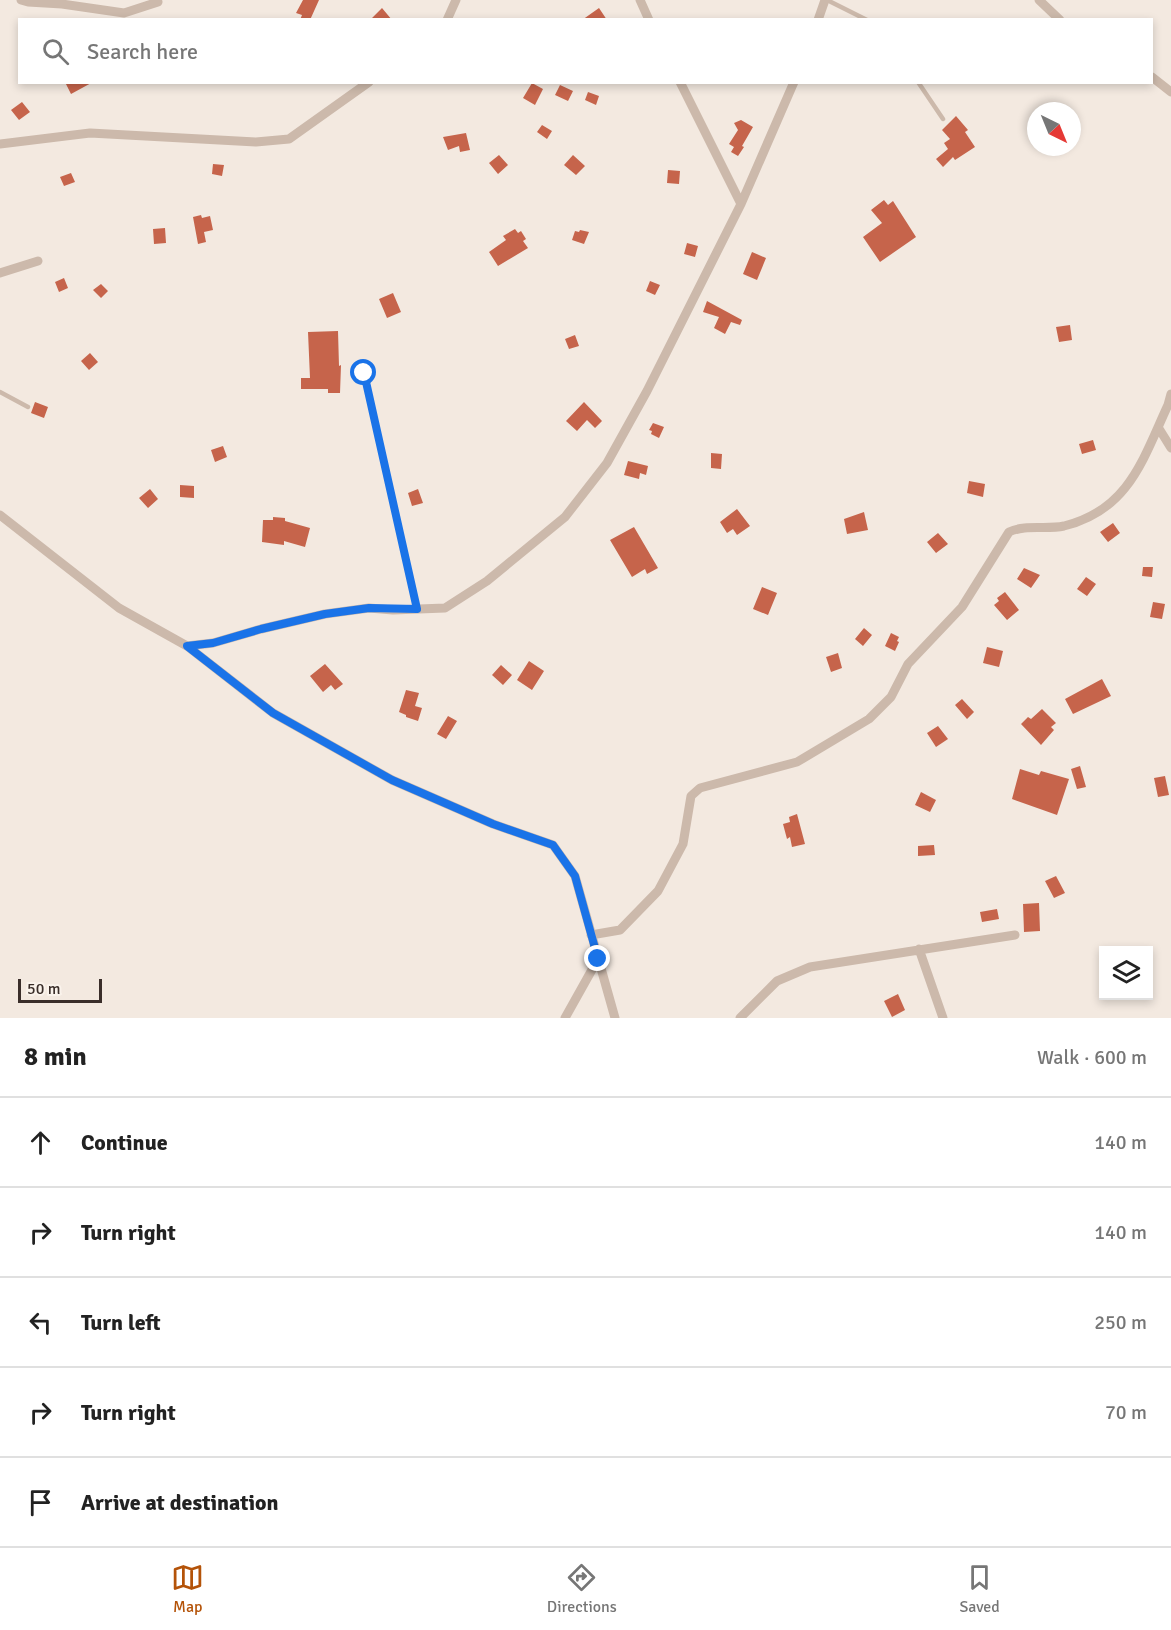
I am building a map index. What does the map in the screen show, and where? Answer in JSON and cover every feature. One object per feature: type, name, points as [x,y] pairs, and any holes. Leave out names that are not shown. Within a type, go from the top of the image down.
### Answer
[{"type":"street","points":[[21,0],[124,13],[158,2]]},
{"type":"street","points":[[448,18],[456,0]]},
{"type":"street","points":[[640,0],[648,18]]},
{"type":"street","points":[[819,18],[826,0]]},
{"type":"street","points":[[1039,0],[1058,18]]},
{"type":"street","points":[[1153,78],[1171,92]]},
{"type":"street","points":[[0,144],[90,133],[256,142],[288,139],[334,109],[366,84]]},
{"type":"street","points":[[681,84],[741,204]]},
{"type":"street","points":[[187,646],[213,643],[325,614],[369,608],[445,608],[487,581],[565,518],[607,463],[647,391],[741,204],[793,84]]},
{"type":"street","points":[[0,273],[38,261]]},
{"type":"street","points":[[591,935],[620,930],[658,891],[683,844],[691,796],[700,788],[797,762],[869,718],[891,697],[908,664],[962,607],[1009,532],[1017,528],[1061,527],[1086,519],[1110,505],[1137,473],[1171,394]]},
{"type":"street","points":[[1158,427],[1171,448]]},
{"type":"street","points":[[0,515],[119,608],[187,646],[273,713],[392,780],[493,824],[553,845],[575,876],[615,1018]]},
{"type":"street","points":[[740,1018],[777,981],[810,967],[1015,935]]},
{"type":"street","points":[[919,949],[944,1018]]},
{"type":"street","points":[[566,1018],[598,959]]},
{"type":"lane","points":[[826,0],[863,18]]},
{"type":"lane","points":[[919,84],[943,119]]},
{"type":"lane","points":[[364,373],[417,609]]},
{"type":"lane","points":[[0,392],[28,407]]},
{"type":"building","points":[[303,0],[319,0],[311,18],[301,18],[302,15],[296,13]]},
{"type":"building","points":[[382,8],[390,18],[372,18]]},
{"type":"building","points":[[599,8],[606,18],[585,18]]},
{"type":"building","points":[[66,84],[89,84],[71,94]]},
{"type":"building","points":[[531,84],[543,89],[535,105],[523,98]]},
{"type":"building","points":[[560,85],[573,91],[568,101],[555,95]]},
{"type":"building","points":[[588,92],[599,96],[596,105],[585,100]]},
{"type":"building","points":[[22,102],[30,112],[19,120],[11,110]]},
{"type":"building","points":[[956,116],[968,130],[965,132],[975,147],[955,160],[953,157],[943,167],[936,159],[948,149],[944,143],[950,139],[942,130]]},
{"type":"building","points":[[741,120],[753,127],[738,156],[731,152],[734,147],[729,144],[738,130],[734,123]]},
{"type":"building","points":[[542,125],[552,131],[547,139],[537,132]]},
{"type":"building","points":[[466,133],[470,150],[460,152],[459,146],[448,150],[443,137]]},
{"type":"building","points":[[499,155],[508,165],[498,174],[489,163]]},
{"type":"building","points":[[573,155],[585,166],[576,175],[564,165]]},
{"type":"building","points":[[213,164],[224,165],[222,176],[212,174]]},
{"type":"building","points":[[668,170],[680,171],[679,184],[667,183]]},
{"type":"building","points":[[71,173],[75,182],[64,186],[60,177]]},
{"type":"building","points":[[884,200],[888,205],[893,201],[916,237],[880,262],[863,237],[882,223],[871,210]]},
{"type":"building","points":[[201,215],[202,218],[210,216],[213,230],[204,232],[206,242],[198,244],[193,217]]},
{"type":"building","points":[[165,228],[166,243],[154,244],[153,229]]},
{"type":"building","points":[[515,229],[518,233],[521,231],[526,239],[523,241],[528,248],[498,266],[489,252],[506,240],[503,236]]},
{"type":"building","points":[[575,231],[589,232],[584,244],[572,240]]},
{"type":"building","points":[[687,243],[698,246],[695,257],[684,254]]},
{"type":"building","points":[[752,252],[766,258],[757,280],[743,274]]},
{"type":"building","points":[[64,278],[68,288],[59,292],[55,282]]},
{"type":"building","points":[[650,281],[660,285],[655,295],[646,291]]},
{"type":"building","points":[[101,284],[108,291],[101,298],[93,290]]},
{"type":"building","points":[[393,293],[401,312],[387,318],[379,299]]},
{"type":"building","points":[[707,301],[742,320],[740,325],[731,322],[725,334],[714,328],[719,317],[703,312]]},
{"type":"building","points":[[1070,325],[1072,340],[1059,342],[1056,327]]},
{"type":"building","points":[[338,331],[339,366],[341,365],[340,393],[328,393],[328,389],[301,389],[301,378],[310,378],[308,332]]},
{"type":"building","points":[[575,335],[579,346],[569,349],[565,339]]},
{"type":"building","points":[[90,353],[98,362],[89,370],[81,361]]},
{"type":"building","points":[[35,402],[48,407],[44,418],[31,413]]},
{"type":"building","points":[[584,402],[602,421],[595,428],[587,420],[577,431],[566,421]]},
{"type":"building","points":[[653,423],[664,427],[659,438],[651,434],[652,431],[649,430]]},
{"type":"building","points":[[1093,440],[1096,450],[1082,454],[1079,444]]},
{"type":"building","points":[[223,446],[227,457],[215,462],[211,450]]},
{"type":"building","points":[[711,453],[722,454],[721,469],[711,468]]},
{"type":"building","points":[[628,461],[648,466],[646,475],[640,473],[639,479],[624,475]]},
{"type":"building","points":[[969,481],[985,484],[983,497],[967,493]]},
{"type":"building","points":[[180,485],[194,486],[194,498],[180,497]]},
{"type":"building","points":[[150,489],[158,499],[148,508],[139,498]]},
{"type":"building","points":[[418,489],[423,503],[412,506],[408,493]]},
{"type":"building","points":[[737,509],[750,526],[737,535],[733,529],[727,533],[720,522]]},
{"type":"building","points":[[864,512],[868,530],[847,534],[844,519]]},
{"type":"building","points":[[273,517],[285,518],[285,521],[310,528],[305,547],[284,541],[284,545],[262,542],[263,520],[273,520]]},
{"type":"building","points":[[1113,523],[1120,533],[1108,542],[1100,532]]},
{"type":"building","points":[[634,527],[658,568],[647,574],[645,569],[632,577],[610,540]]},
{"type":"building","points":[[938,533],[948,544],[936,553],[927,542]]},
{"type":"building","points":[[1143,567],[1153,567],[1152,577],[1142,576]]},
{"type":"building","points":[[1024,568],[1040,575],[1031,588],[1017,579]]},
{"type":"building","points":[[1086,577],[1096,584],[1087,596],[1077,589]]},
{"type":"building","points":[[762,587],[777,593],[768,615],[753,609]]},
{"type":"building","points":[[1005,592],[1019,610],[1007,620],[994,605],[999,601],[997,598]]},
{"type":"building","points":[[1153,602],[1165,604],[1162,619],[1150,617]]},
{"type":"building","points":[[864,628],[872,635],[863,646],[855,639]]},
{"type":"building","points":[[891,633],[899,637],[895,651],[885,646]]},
{"type":"building","points":[[987,647],[1003,651],[999,667],[983,663]]},
{"type":"building","points":[[838,653],[842,668],[831,672],[826,657]]},
{"type":"building","points":[[529,661],[544,671],[532,690],[517,680]]},
{"type":"building","points":[[325,664],[343,684],[335,690],[331,685],[323,692],[310,676]]},
{"type":"building","points":[[501,665],[512,675],[503,685],[492,675]]},
{"type":"building","points":[[1102,679],[1111,696],[1073,714],[1065,699]]},
{"type":"building","points":[[406,690],[419,693],[415,706],[422,708],[418,721],[399,712]]},
{"type":"building","points":[[962,699],[974,712],[967,719],[955,705]]},
{"type":"building","points":[[1042,709],[1056,723],[1051,727],[1054,730],[1041,745],[1021,724]]},
{"type":"building","points":[[448,716],[457,721],[446,739],[437,734]]},
{"type":"building","points":[[938,726],[948,739],[936,747],[927,733]]},
{"type":"building","points":[[1080,766],[1086,787],[1077,789],[1071,769]]},
{"type":"building","points":[[1020,769],[1039,775],[1041,771],[1069,779],[1057,815],[1012,799]]},
{"type":"building","points":[[1165,776],[1169,795],[1158,797],[1154,778]]},
{"type":"building","points":[[921,792],[936,800],[930,812],[915,805]]},
{"type":"building","points":[[797,814],[805,844],[792,847],[783,824],[790,822],[789,817]]},
{"type":"building","points":[[934,845],[935,855],[918,856],[918,846]]},
{"type":"building","points":[[1056,876],[1065,893],[1054,898],[1045,881]]},
{"type":"building","points":[[1039,903],[1040,931],[1024,932],[1023,904]]},
{"type":"building","points":[[997,909],[999,919],[982,922],[980,912]]},
{"type":"building","points":[[898,994],[905,1010],[892,1017],[884,1001]]},
{"type":"route","points":[[364,373],[417,609],[369,608],[325,614],[213,643],[187,646],[273,713],[392,780],[493,824],[553,845],[575,876],[598,959]]}]
